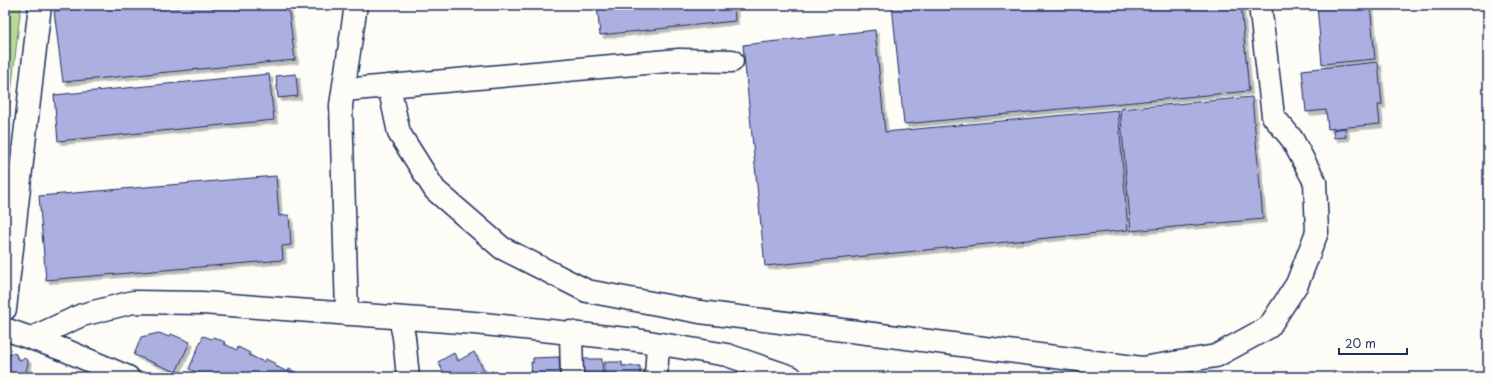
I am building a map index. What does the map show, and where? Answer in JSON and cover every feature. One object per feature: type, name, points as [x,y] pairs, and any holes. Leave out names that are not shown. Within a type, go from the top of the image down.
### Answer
[{"type":"street","points":[[5,309],[40,5]]},
{"type":"street","points":[[347,314],[341,105],[356,5]]},
{"type":"street","points":[[389,86],[399,133],[435,190],[502,248],[587,291],[700,312],[1142,368],[1216,356],[1269,327],[1297,284],[1317,232],[1315,182],[1292,139],[1273,116],[1260,5]]},
{"type":"street","points":[[344,90],[679,60],[732,61]]},
{"type":"street","points":[[32,338],[82,315],[133,302],[202,303],[474,323],[572,332],[727,355],[791,377]]},
{"type":"street","points":[[400,318],[404,337],[408,377]]},
{"type":"street","points":[[5,329],[67,351],[128,377]]},
{"type":"street","points":[[572,332],[572,377]]},
{"type":"street","points":[[656,377],[658,344]]},
{"type":"green space","points":[[5,5],[21,5],[5,146]]},
{"type":"building","points":[[113,5],[288,5],[295,60],[63,82],[54,11]]},
{"type":"building","points":[[597,5],[734,5],[735,21],[600,35]]},
{"type":"building","points":[[892,5],[1241,5],[1249,91],[904,124]]},
{"type":"building","points":[[1317,5],[1370,5],[1375,59],[1322,64]]},
{"type":"building","points":[[875,30],[885,132],[1118,110],[1128,230],[765,266],[743,45]]},
{"type":"building","points":[[1378,62],[1382,105],[1378,105],[1380,124],[1328,129],[1326,110],[1306,112],[1302,70]]},
{"type":"building","points":[[269,74],[274,120],[58,141],[54,95]]},
{"type":"building","points":[[296,74],[298,96],[278,98],[276,76]]},
{"type":"building","points":[[1252,97],[1263,219],[1131,231],[1120,109]]},
{"type":"building","points":[[1345,128],[1346,137],[1334,138],[1333,130]]},
{"type":"building","points":[[276,176],[279,216],[289,215],[291,245],[282,246],[283,260],[46,280],[39,196]]},
{"type":"building","points":[[159,333],[169,337],[171,334],[190,342],[176,372],[134,355],[141,337]]},
{"type":"building","points":[[203,336],[212,339],[213,337],[225,342],[224,344],[237,350],[238,347],[250,353],[249,355],[264,362],[266,359],[276,364],[275,366],[288,372],[289,369],[300,374],[300,377],[208,377],[189,369]]},
{"type":"building","points":[[474,352],[486,374],[493,371],[497,377],[446,377],[438,362],[454,353],[458,361]]},
{"type":"building","points":[[12,353],[16,354],[17,359],[21,360],[23,358],[28,360],[26,371],[33,374],[34,377],[5,377],[5,361],[6,362],[9,355]]},
{"type":"building","points":[[559,357],[560,377],[532,377],[531,362],[533,363],[533,358]]},
{"type":"building","points":[[576,359],[602,359],[603,377],[576,377]]},
{"type":"building","points":[[605,362],[622,362],[622,366],[640,366],[640,377],[605,377]]},
{"type":"building","points":[[664,375],[697,375],[698,377],[664,377]]}]
